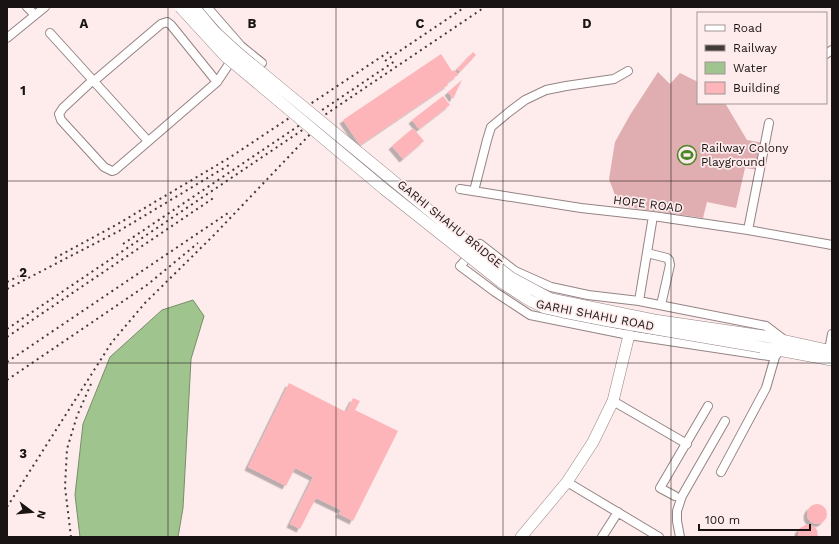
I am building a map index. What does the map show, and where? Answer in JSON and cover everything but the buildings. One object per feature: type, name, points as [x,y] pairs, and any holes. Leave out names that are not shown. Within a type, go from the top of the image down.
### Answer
[{"type":"main road","name":"GARHI SHAHU BRIDGE","points":[[180,7],[225,56],[384,189],[501,282],[529,300],[545,308],[609,322],[762,341]]},
{"type":"main road","name":"GARHI SHAHU BRIDGE","points":[[194,7],[214,30],[238,53],[510,277],[533,291],[551,299],[762,341]]},
{"type":"main road","points":[[521,537],[567,482],[593,442],[613,401],[629,335]]},
{"type":"main road","points":[[762,341],[784,339],[831,354]]},
{"type":"main road","points":[[762,341],[777,354],[831,354]]},
{"type":"street","points":[[27,7],[35,15]]},
{"type":"street","points":[[7,38],[45,7]]},
{"type":"street","points":[[207,7],[241,46],[262,63]]},
{"type":"street","points":[[217,82],[167,22],[161,24],[63,108],[60,111],[61,120],[108,170],[115,170],[217,82],[241,46]]},
{"type":"street","points":[[50,33],[148,141]]},
{"type":"street","points":[[474,191],[491,127],[509,112],[525,100],[546,90],[614,79],[628,71]]},
{"type":"street","points":[[748,230],[769,123]]},
{"type":"street","name":"HOPE ROAD","points":[[460,189],[581,208],[653,216],[748,230],[832,245]]},
{"type":"street","points":[[638,301],[653,216]]},
{"type":"street","name":"GARHI SHAHU ROAD","points":[[777,354],[629,335],[530,315],[495,292],[460,266],[480,244],[515,271],[542,284],[588,295],[661,305],[766,326],[784,339]]},
{"type":"street","points":[[647,253],[669,260],[670,265],[661,305]]},
{"type":"street","points":[[831,354],[832,334]]},
{"type":"street","points":[[721,472],[766,388],[777,354]]},
{"type":"street","points":[[613,401],[687,444]]},
{"type":"street","points":[[675,496],[660,488],[708,406]]},
{"type":"street","points":[[680,537],[677,516],[682,496],[725,421]]},
{"type":"street","points":[[567,482],[659,537]]},
{"type":"street","points":[[602,537],[618,512]]},
{"type":"shaded area","name":"Railway Colony Playground","points":[[658,72],[670,84],[680,73],[697,82],[697,104],[726,104],[747,140],[764,143],[759,170],[745,168],[736,208],[707,202],[703,218],[619,206],[609,179],[615,142],[630,115]]},
{"type":"water","points":[[193,300],[204,316],[191,359],[183,508],[178,537],[80,537],[75,495],[83,424],[110,357],[162,310]]},
{"type":"railway","points":[[385,61],[465,7]]},
{"type":"railway","points":[[7,329],[485,7]]},
{"type":"railway","points":[[55,258],[116,225],[229,158],[390,51]]},
{"type":"railway","points":[[123,244],[395,61]]},
{"type":"railway","points":[[7,507],[112,342],[145,303],[214,235],[316,128]]},
{"type":"railway","points":[[7,289],[119,231],[229,165]]},
{"type":"railway","points":[[7,337],[215,197]]},
{"type":"railway","points":[[7,362],[231,211]]},
{"type":"railway","points":[[7,380],[147,285],[198,243]]},
{"type":"railway","points":[[7,282],[21,275]]},
{"type":"railway","points":[[71,537],[65,487],[67,449],[77,416],[91,384]]},
{"type":"place","name":"Railway Colony Playground","points":[[687,155]]}]
